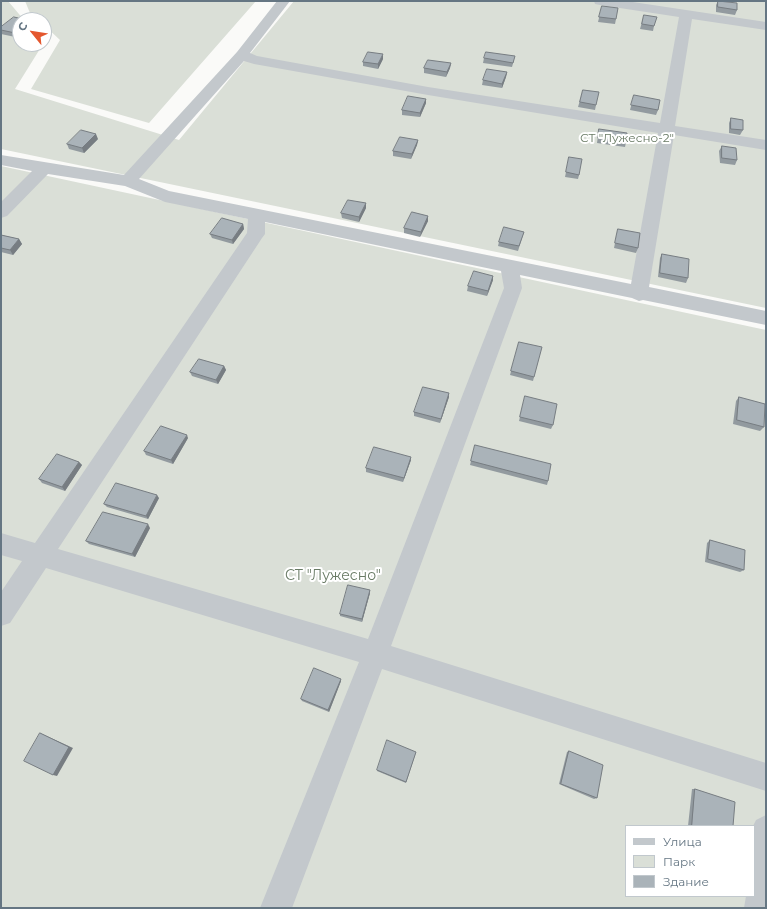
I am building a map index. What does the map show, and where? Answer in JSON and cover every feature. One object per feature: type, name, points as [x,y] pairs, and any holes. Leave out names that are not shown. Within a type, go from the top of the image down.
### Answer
[{"type":"lane","points":[[128,180],[242,55],[284,1]]},
{"type":"lane","points":[[600,1],[766,26]]},
{"type":"lane","points":[[639,294],[686,15]]},
{"type":"lane","points":[[242,55],[254,60],[428,91],[766,145]]},
{"type":"lane","points":[[1,160],[44,168],[128,180],[165,196],[639,294],[766,318]]},
{"type":"lane","points":[[1,212],[44,168]]},
{"type":"lane","points":[[1,614],[256,234],[257,215]]},
{"type":"lane","points":[[276,908],[375,654],[513,288],[510,267]]},
{"type":"lane","points":[[1,544],[375,654],[766,777]]},
{"type":"lane","points":[[760,908],[766,830]]},
{"type":"green space","name":"СТ \"Лужесно-2\"","points":[[1,1],[8,1],[17,12],[12,12],[12,52],[38,52],[15,89],[179,140],[294,1],[766,1],[766,308],[1,149]]},
{"type":"green space","points":[[25,1],[256,1],[149,123],[31,89],[60,40],[52,32],[52,12],[30,12]]},
{"type":"green space","name":"СТ \"Лужесно\"","points":[[1,166],[766,330],[766,908],[1,908]]},
{"type":"building","points":[[718,1],[737,3],[737,10],[718,7]]},
{"type":"building","points":[[602,6],[618,8],[616,19],[599,17]]},
{"type":"building","points":[[644,15],[657,17],[654,26],[642,24]]},
{"type":"building","points":[[12,19],[12,32],[1,30],[1,27]]},
{"type":"building","points":[[368,52],[383,54],[378,64],[363,62]]},
{"type":"building","points":[[486,52],[515,56],[513,63],[484,58]]},
{"type":"building","points":[[428,60],[451,63],[447,72],[424,68]]},
{"type":"building","points":[[487,69],[507,72],[502,84],[483,80]]},
{"type":"building","points":[[583,90],[599,92],[596,105],[580,102]]},
{"type":"building","points":[[634,95],[660,100],[658,110],[631,105]]},
{"type":"building","points":[[408,96],[426,99],[420,113],[402,110]]},
{"type":"building","points":[[731,118],[743,120],[743,130],[731,129]]},
{"type":"building","points":[[599,129],[627,133],[626,142],[598,138]]},
{"type":"building","points":[[81,130],[96,134],[82,148],[67,144]]},
{"type":"building","points":[[400,137],[418,140],[412,154],[393,151]]},
{"type":"building","points":[[722,146],[736,148],[737,160],[722,158]]},
{"type":"building","points":[[569,157],[582,159],[579,175],[566,172]]},
{"type":"building","points":[[348,200],[366,203],[359,217],[341,213]]},
{"type":"building","points":[[412,212],[428,216],[421,232],[404,228]]},
{"type":"building","points":[[222,218],[243,224],[232,240],[210,234]]},
{"type":"building","points":[[504,227],[524,232],[519,246],[499,242]]},
{"type":"building","points":[[618,229],[640,233],[638,248],[615,243]]},
{"type":"building","points":[[1,235],[19,239],[10,250],[1,248]]},
{"type":"building","points":[[662,254],[689,259],[688,278],[660,273]]},
{"type":"building","points":[[474,271],[493,276],[488,291],[468,286]]},
{"type":"building","points":[[519,342],[542,347],[534,377],[511,371]]},
{"type":"building","points":[[199,359],[224,366],[216,380],[190,372]]},
{"type":"building","points":[[423,387],[449,393],[441,419],[414,412]]},
{"type":"building","points":[[525,396],[557,404],[553,425],[520,417]]},
{"type":"building","points":[[739,397],[765,404],[764,427],[737,420]]},
{"type":"building","points":[[161,426],[187,435],[171,460],[144,451]]},
{"type":"building","points":[[475,445],[551,464],[548,481],[471,461]]},
{"type":"building","points":[[374,447],[411,457],[404,478],[366,468]]},
{"type":"building","points":[[57,454],[79,462],[62,487],[39,479]]},
{"type":"building","points":[[116,483],[157,495],[146,516],[104,504]]},
{"type":"building","points":[[103,512],[148,524],[132,554],[86,541]]},
{"type":"building","points":[[710,540],[745,550],[744,570],[708,559]]},
{"type":"building","points":[[348,585],[370,590],[362,619],[340,614]]},
{"type":"building","points":[[314,668],[341,679],[328,710],[301,699]]},
{"type":"building","points":[[40,733],[69,747],[53,775],[24,761]]},
{"type":"building","points":[[387,740],[416,752],[406,782],[377,770]]},
{"type":"building","points":[[569,751],[603,765],[597,798],[561,784]]},
{"type":"building","points":[[695,789],[735,802],[733,825],[692,825]]}]
